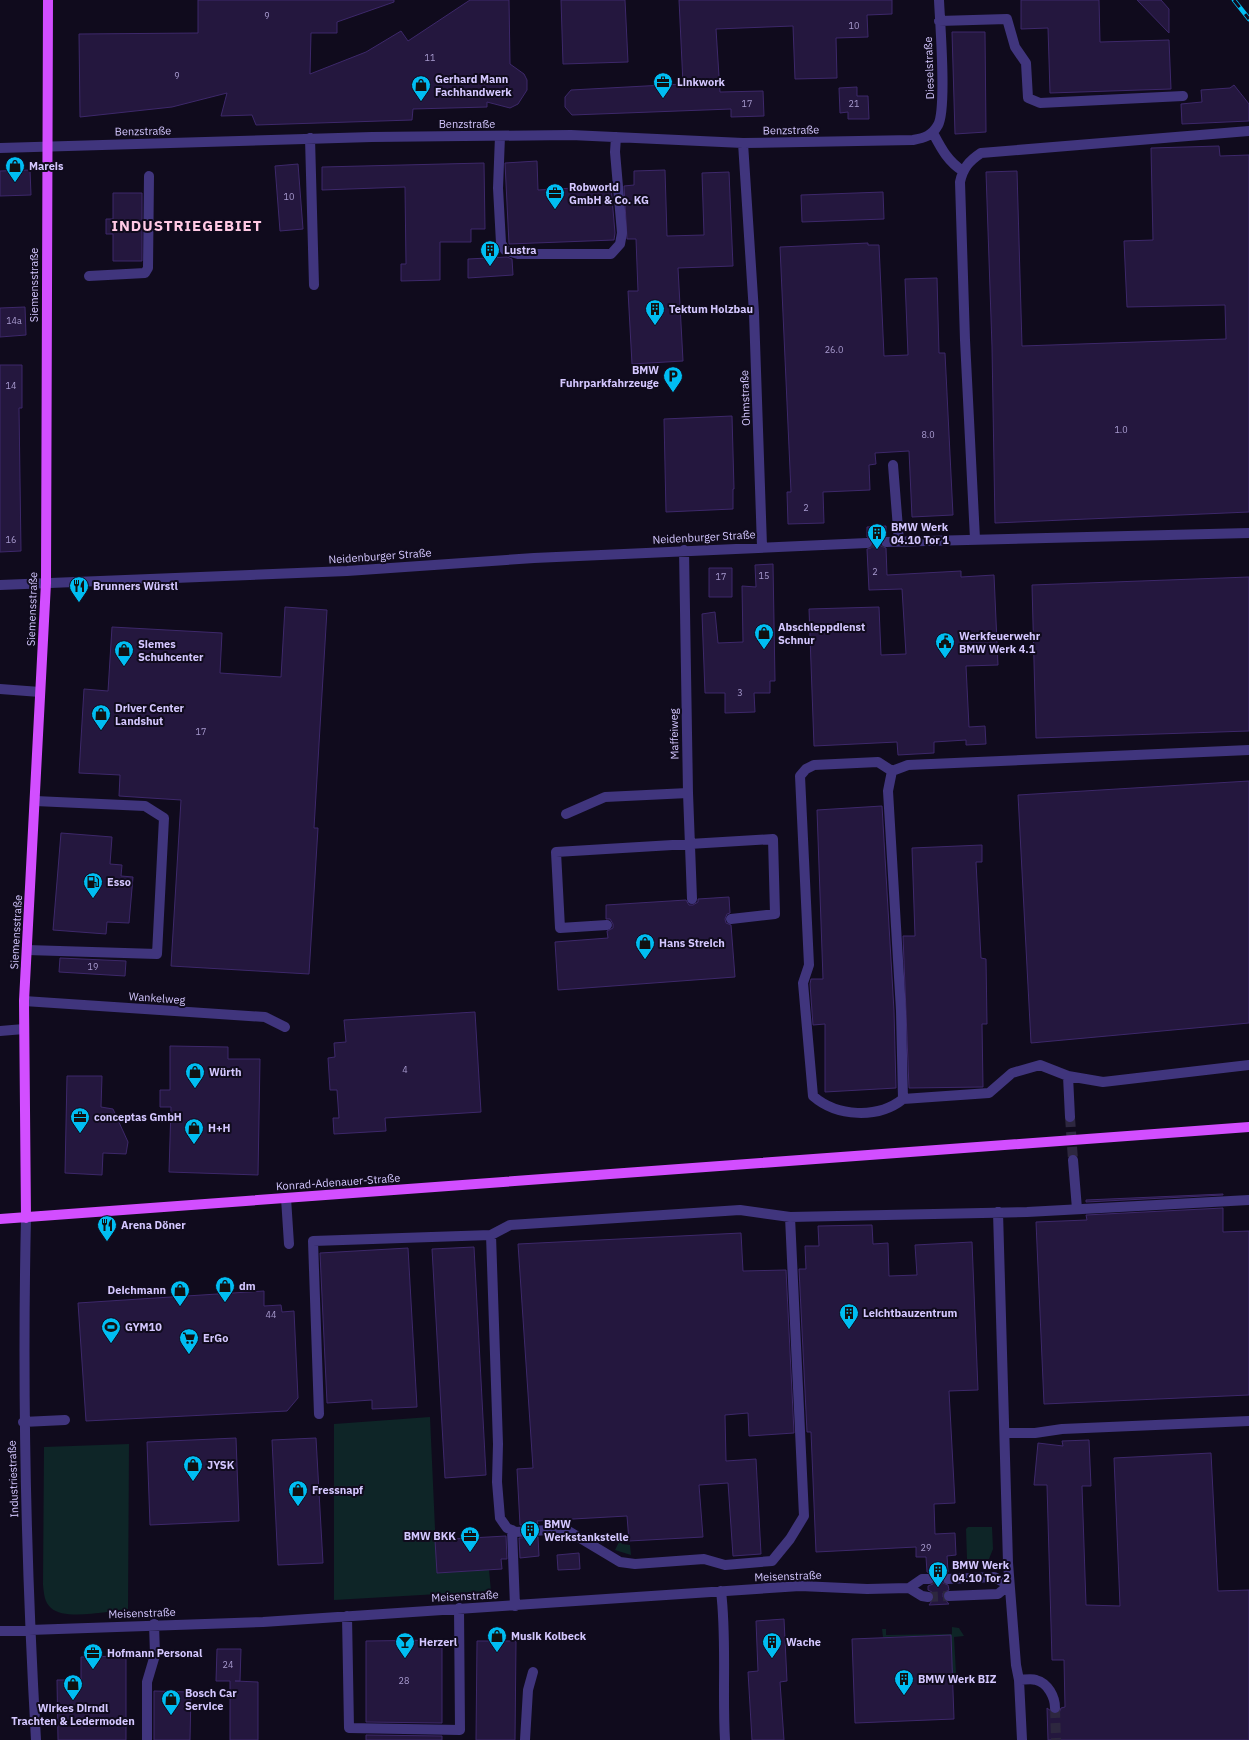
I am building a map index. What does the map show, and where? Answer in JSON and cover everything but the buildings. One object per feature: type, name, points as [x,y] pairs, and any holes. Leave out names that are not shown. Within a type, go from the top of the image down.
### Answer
[{"type":"main road","name":"Siemensstraße","points":[[26,1218],[24,1001],[46,583],[48,0]]},
{"type":"main road","name":"Konrad-Adenauer-Straße","points":[[0,1220],[1249,1127]]},
{"type":"street","name":"Dieselstraße","points":[[933,133],[942,114],[939,0]]},
{"type":"street","points":[[940,21],[1008,19],[1016,47],[1026,63],[1028,98],[1040,103],[1183,96]]},
{"type":"street","points":[[975,539],[965,340],[960,182],[962,171],[969,161],[981,153],[1249,131]]},
{"type":"street","name":"Benzstraße","points":[[0,148],[310,138],[500,136],[616,137],[743,143],[913,140],[924,138],[933,133]]},
{"type":"street","points":[[933,133],[944,153],[954,165],[962,171]]},
{"type":"street","points":[[500,136],[498,188],[501,244],[505,250],[518,254],[611,254],[620,244],[622,233],[614,152],[616,137]]},
{"type":"street","points":[[310,138],[314,285]]},
{"type":"street","name":"Ohmstraße","points":[[743,143],[754,313],[762,546]]},
{"type":"street","points":[[89,276],[145,273],[148,268],[148,176]]},
{"type":"street","points":[[893,464],[899,541]]},
{"type":"street","points":[[886,542],[1249,533]]},
{"type":"street","points":[[762,546],[867,542]]},
{"type":"street","name":"Neidenburger Straße","points":[[0,585],[347,571],[762,546]]},
{"type":"street","name":"Maffeiweg","points":[[684,550],[688,793],[692,899]]},
{"type":"street","points":[[0,689],[40,692]]},
{"type":"street","points":[[892,771],[908,765],[1249,750]]},
{"type":"street","points":[[892,771],[878,762],[814,765],[806,769],[800,776],[809,965],[803,983],[813,1096],[824,1105],[855,1113],[882,1111],[893,1107],[903,1099],[989,1093],[1012,1073],[1040,1065],[1068,1076],[1103,1082],[1249,1065]]},
{"type":"street","points":[[892,771],[888,791],[901,1012],[903,1099]]},
{"type":"street","points":[[566,814],[606,797],[688,793]]},
{"type":"street","points":[[27,950],[133,952],[157,954],[164,818],[145,806],[35,801]]},
{"type":"street","points":[[607,925],[560,928],[556,852],[773,839],[775,914],[731,919]]},
{"type":"street","name":"Wankelweg","points":[[24,1001],[265,1017],[285,1027]]},
{"type":"street","points":[[0,1032],[24,1029]]},
{"type":"street","points":[[1068,1076],[1070,1117]]},
{"type":"street","points":[[1073,1160],[1077,1208]]},
{"type":"street","points":[[286,1198],[289,1244]]},
{"type":"street","points":[[319,1414],[313,1241],[491,1235],[510,1225],[740,1210],[790,1217],[998,1212],[1249,1200]]},
{"type":"street","points":[[998,1212],[1009,1585],[1016,1665],[1019,1680],[1022,1740]]},
{"type":"street","points":[[491,1235],[498,1444],[496,1482],[500,1518],[507,1528],[516,1532],[565,1529],[620,1562],[635,1564],[704,1559],[725,1565],[772,1561],[790,1539],[804,1516],[790,1217]]},
{"type":"street","name":"Industriestraße","points":[[26,1218],[23,1422],[29,1629],[36,1740]]},
{"type":"street","points":[[23,1422],[65,1420]]},
{"type":"street","points":[[1005,1433],[1035,1433],[1062,1429],[1249,1421]]},
{"type":"street","points":[[512,1530],[515,1606]]},
{"type":"street","points":[[948,1579],[994,1577],[1009,1585]]},
{"type":"street","points":[[909,1588],[922,1579],[929,1579]]},
{"type":"street","points":[[949,1596],[998,1594],[1009,1585]]},
{"type":"street","name":"Meisenstraße","points":[[0,1631],[154,1624],[263,1622],[800,1586],[867,1589],[909,1588],[922,1596],[928,1597]]},
{"type":"street","points":[[721,1591],[725,1624],[723,1710],[725,1740]]},
{"type":"street","points":[[347,1616],[349,1728],[460,1730],[459,1608]]},
{"type":"street","points":[[147,1740],[147,1682],[155,1655],[154,1624]]},
{"type":"street","points":[[525,1740],[528,1690],[532,1672]]},
{"type":"street","points":[[1019,1680],[1036,1680],[1043,1684],[1051,1691],[1055,1700],[1055,1708]]},
{"type":"green space","points":[[430,1417],[437,1573],[489,1570],[491,1591],[334,1600],[334,1424]]},
{"type":"green space","points":[[129,1444],[128,1609],[77,1615],[58,1612],[51,1608],[47,1603],[43,1585],[44,1447]]},
{"type":"green space","points":[[968,1527],[992,1527],[993,1549],[989,1559],[967,1559],[966,1529]]},
{"type":"green space","points":[[620,1540],[622,1544],[630,1545],[631,1555],[615,1550]]},
{"type":"green space","points":[[952,1627],[959,1628],[964,1636],[954,1637],[956,1673],[952,1673],[951,1635],[883,1637],[882,1629],[886,1629],[886,1635],[952,1634]]},
{"type":"tunnel","points":[[867,543],[886,542]]},
{"type":"tunnel","points":[[1070,1117],[1073,1160]]},
{"type":"tunnel","points":[[929,1579],[948,1579]]},
{"type":"tunnel","points":[[928,1597],[949,1596]]},
{"type":"tunnel","points":[[1055,1708],[1056,1740]]},
{"type":"railway","points":[[1234,0],[1249,19]]},
{"type":"place","name":"Linkwork","points":[[663,99]]},
{"type":"place","name":"Gerhard Mann Fachhandwerk","points":[[421,102]]},
{"type":"place","name":"Mareis","points":[[15,183]]},
{"type":"place","name":"Robworld GmbH & Co. KG","points":[[555,210]]},
{"type":"place","name":"Lustra","points":[[490,267]]},
{"type":"place","name":"Tektum Holzbau","points":[[655,326]]},
{"type":"place","name":"BMW Fuhrparkfahrzeuge","points":[[673,393]]},
{"type":"place","name":"BMW Werk 04.10 Tor 1","points":[[877,550]]},
{"type":"place","name":"Brunners Würstl","points":[[79,603]]},
{"type":"place","name":"Abschleppdienst Schnur","points":[[764,650]]},
{"type":"place","name":"Werkfeuerwehr BMW Werk 4.1","points":[[945,659]]},
{"type":"place","name":"Siemes Schuhcenter","points":[[124,667]]},
{"type":"place","name":"Driver Center Landshut","points":[[101,731]]},
{"type":"place","name":"Esso","points":[[93,899]]},
{"type":"place","name":"Hans Streich","points":[[645,960]]},
{"type":"place","name":"Würth","points":[[195,1089]]},
{"type":"place","name":"conceptas GmbH","points":[[80,1134]]},
{"type":"place","name":"H+H","points":[[194,1145]]},
{"type":"place","name":"Arena Döner","points":[[107,1242]]},
{"type":"place","name":"dm","points":[[225,1303]]},
{"type":"place","name":"Deichmann","points":[[180,1307]]},
{"type":"place","name":"Leichtbauzentrum","points":[[849,1330]]},
{"type":"place","name":"GYM10","points":[[111,1344]]},
{"type":"place","name":"ErGo","points":[[189,1355]]},
{"type":"place","name":"JYSK","points":[[193,1482]]},
{"type":"place","name":"Fressnapf","points":[[298,1507]]},
{"type":"place","name":"BMW Werkstankstelle","points":[[530,1547]]},
{"type":"place","name":"BMW BKK","points":[[470,1553]]},
{"type":"place","name":"BMW Werk 04.10 Tor 2","points":[[938,1588]]},
{"type":"place","name":"Musik Kolbeck","points":[[497,1653]]},
{"type":"place","name":"Herzerl","points":[[405,1659]]},
{"type":"place","name":"Wache","points":[[772,1659]]},
{"type":"place","name":"Hofmann Personal","points":[[93,1670]]},
{"type":"place","name":"BMW Werk BIZ","points":[[904,1696]]},
{"type":"place","name":"Wirkes Dirndl Trachten & Ledermoden","points":[[73,1701]]},
{"type":"place","name":"Bosch Car Service","points":[[171,1716]]},
{"type":"district","name":"INDUSTRIEGEBIET","points":[[187,226]]}]
